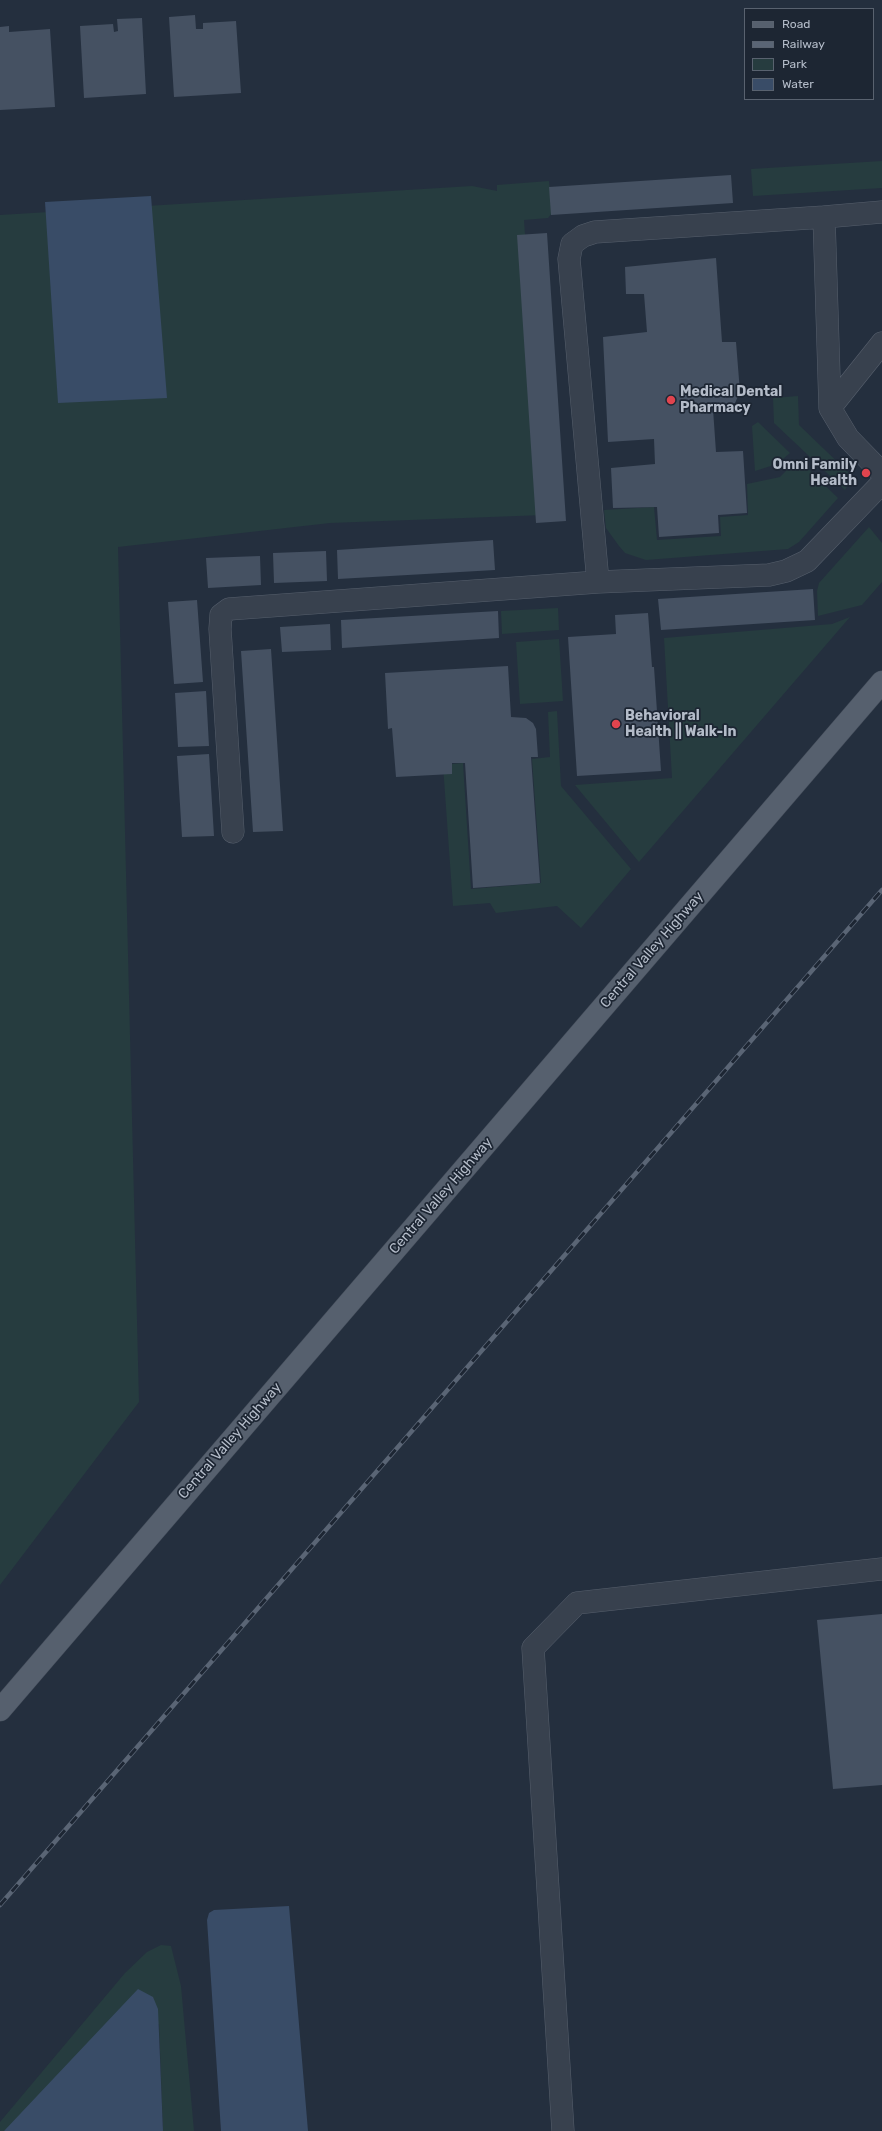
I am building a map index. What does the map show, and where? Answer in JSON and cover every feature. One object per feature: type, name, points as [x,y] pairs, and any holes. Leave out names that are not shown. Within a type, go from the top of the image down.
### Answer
[{"type":"main road","name":"Central Valley Highway","points":[[0,1710],[882,682]]},
{"type":"lane","points":[[598,582],[569,259],[572,244],[583,236],[595,232],[882,212]]},
{"type":"lane","points":[[824,217],[830,408],[848,438],[882,474]]},
{"type":"lane","points":[[830,408],[882,343]]},
{"type":"lane","points":[[233,832],[220,629],[221,615],[229,609],[598,582],[769,574],[786,571],[806,561],[882,482]]},
{"type":"lane","points":[[563,2131],[533,1648],[577,1603],[882,1569]]},
{"type":"green space","points":[[882,161],[882,188],[753,196],[751,169]]},
{"type":"green space","points":[[549,181],[552,213],[548,218],[524,220],[544,515],[330,523],[118,547],[139,1402],[0,1585],[0,215],[472,186],[497,191],[497,185]]},
{"type":"green space","points":[[798,396],[799,425],[850,474],[851,480],[845,490],[774,423],[773,398]]},
{"type":"green space","points":[[758,422],[790,453],[777,464],[755,471],[752,426]]},
{"type":"green space","points":[[798,459],[838,498],[799,542],[788,549],[646,560],[625,553],[606,528],[604,510],[654,507],[657,540],[721,536],[720,517],[748,515],[747,484],[780,477]]},
{"type":"green space","points":[[869,527],[882,543],[882,582],[862,605],[818,616],[817,591],[819,583]]},
{"type":"green space","points":[[558,608],[559,630],[502,634],[501,611]]},
{"type":"green space","points":[[850,617],[639,862],[575,785],[672,778],[664,638],[832,624]]},
{"type":"green space","points":[[559,639],[563,701],[520,704],[516,642]]},
{"type":"green space","points":[[557,711],[561,786],[631,869],[581,928],[557,906],[496,913],[490,903],[453,906],[443,765],[463,763],[471,889],[541,883],[532,759],[550,757],[548,712]]},
{"type":"green space","points":[[161,1945],[171,1946],[181,1986],[194,2131],[163,2131],[159,2024],[4,2131],[0,2131],[0,2122],[125,1973],[147,1952]]},
{"type":"water","points":[[151,196],[167,398],[58,403],[45,202]]},
{"type":"water","points":[[289,1906],[308,2131],[221,2131],[207,1920],[209,1913],[214,1910]]},
{"type":"water","points":[[138,1989],[153,1997],[158,2009],[163,2131],[4,2131]]},
{"type":"building","points":[[195,15],[196,29],[203,29],[203,23],[236,21],[241,93],[174,97],[169,17]]},
{"type":"building","points":[[142,18],[146,94],[84,98],[80,26],[113,24],[114,32],[118,31],[117,19]]},
{"type":"building","points":[[9,26],[9,32],[50,29],[55,107],[0,110],[0,27]]},
{"type":"building","points":[[731,175],[733,203],[551,215],[549,187]]},
{"type":"building","points":[[547,233],[566,521],[536,523],[517,235]]},
{"type":"building","name":"Medical Dental Pharmacy","points":[[716,258],[722,342],[736,342],[740,392],[735,403],[728,407],[713,409],[716,452],[743,451],[747,513],[718,515],[719,533],[659,537],[657,507],[613,508],[611,468],[655,464],[654,439],[608,442],[603,337],[647,332],[644,294],[626,294],[625,267]]},
{"type":"building","points":[[493,540],[495,570],[338,579],[337,550]]},
{"type":"building","points":[[326,551],[327,581],[274,583],[273,553]]},
{"type":"building","points":[[260,556],[261,585],[208,588],[206,558]]},
{"type":"building","points":[[813,589],[815,620],[661,630],[658,599]]},
{"type":"building","points":[[197,600],[203,682],[174,684],[168,602]]},
{"type":"building","points":[[498,611],[499,638],[342,648],[341,620]]},
{"type":"building","name":"Behavioral Health || Walk-In","points":[[648,613],[652,667],[654,667],[661,771],[577,776],[568,637],[616,634],[615,615]]},
{"type":"building","points":[[330,624],[331,650],[282,652],[280,627]]},
{"type":"building","points":[[271,649],[283,831],[253,832],[241,651]]},
{"type":"building","points":[[508,666],[511,717],[526,718],[533,723],[536,729],[538,757],[531,757],[540,883],[473,888],[465,763],[452,763],[452,774],[396,777],[392,728],[388,729],[385,673]]},
{"type":"building","points":[[206,691],[209,746],[178,747],[175,693]]},
{"type":"building","points":[[209,754],[214,836],[182,837],[177,756]]},
{"type":"building","points":[[882,1614],[882,1785],[833,1789],[817,1620]]},
{"type":"railway","points":[[0,1905],[882,890]]},
{"type":"place","name":"Medical Dental Pharmacy","points":[[671,400]]},
{"type":"place","name":"Omni Family Health","points":[[866,473]]},
{"type":"place","name":"Behavioral Health || Walk-In","points":[[616,724]]}]
